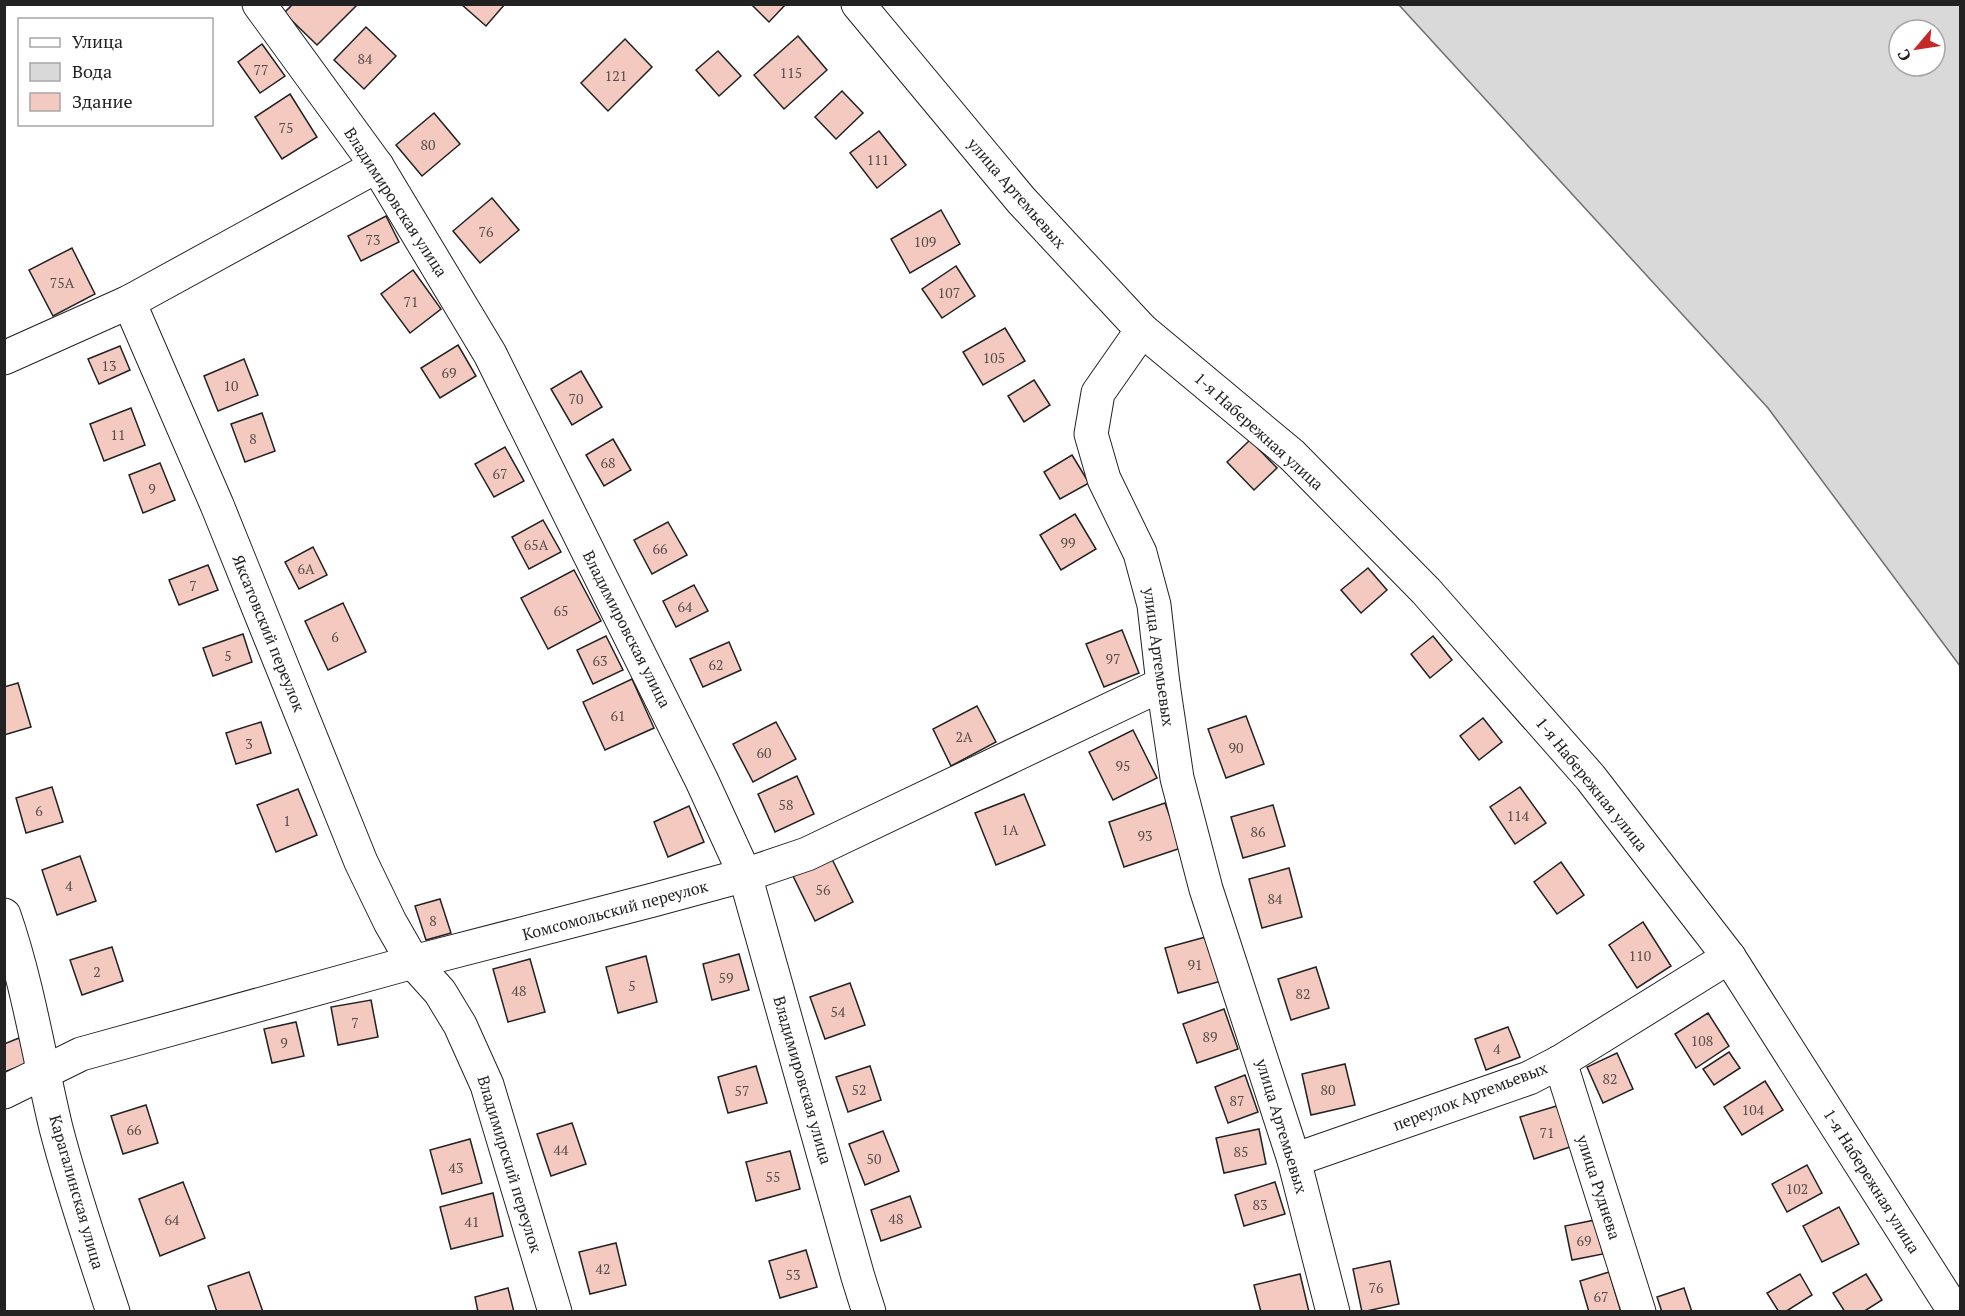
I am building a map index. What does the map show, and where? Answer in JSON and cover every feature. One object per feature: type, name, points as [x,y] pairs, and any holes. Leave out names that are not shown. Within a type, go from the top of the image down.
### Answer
[{"type":"street","name":"Владимировская улица","points":[[259,4],[377,166],[490,354],[702,781],[745,875],[869,1311]]},
{"type":"street","name":"улица Артемьевых","points":[[858,4],[1021,200],[1142,330],[1098,393],[1091,434],[1104,479],[1140,553],[1154,605],[1177,778],[1206,890],[1294,1160],[1333,1311]]},
{"type":"street","points":[[4,358],[129,302],[377,166]]},
{"type":"street","name":"Яксатовский переулок","points":[[129,302],[217,505],[361,862],[390,922],[413,962]]},
{"type":"street","name":"1-я Набережная улица","points":[[1142,330],[1292,455],[1426,591],[1590,777],[1729,957],[1955,1311]]},
{"type":"street","name":"Комсомольский переулок","points":[[4,1092],[81,1054],[413,962],[745,875],[807,854],[1163,684]]},
{"type":"street","name":"Карагалинская улица","points":[[4,915],[33,1017],[57,1130],[81,1217],[113,1311]]},
{"type":"street","name":"переулок Артемьевых","points":[[1294,1160],[1528,1078],[1560,1062],[1729,957]]},
{"type":"street","name":"Владимирский переулок","points":[[413,962],[440,992],[460,1025],[487,1085],[555,1311]]},
{"type":"street","name":"улица Руднева","points":[[1560,1062],[1639,1311]]},
{"type":"water","points":[[1399,5],[1960,5],[1960,666],[1768,408]]},
{"type":"building","points":[[293,4],[357,5],[317,45],[284,13]]},
{"type":"building","points":[[461,4],[505,4],[486,26]]},
{"type":"building","points":[[751,4],[786,4],[769,22]]},
{"type":"building","points":[[366,27],[396,56],[364,89],[334,60]]},
{"type":"building","points":[[798,36],[827,70],[784,109],[754,75]]},
{"type":"building","points":[[625,39],[652,67],[608,111],[581,83]]},
{"type":"building","points":[[262,44],[285,76],[260,93],[238,62]]},
{"type":"building","points":[[718,51],[741,76],[719,96],[696,70]]},
{"type":"building","points":[[842,91],[863,113],[836,139],[815,117]]},
{"type":"building","points":[[290,94],[317,137],[282,159],[255,117]]},
{"type":"building","points":[[434,113],[460,144],[422,176],[396,145]]},
{"type":"building","points":[[879,131],[906,165],[877,188],[850,153]]},
{"type":"building","points":[[492,198],[519,230],[480,263],[453,231]]},
{"type":"building","points":[[941,210],[960,244],[910,273],[891,239]]},
{"type":"building","points":[[386,216],[399,242],[361,261],[348,236]]},
{"type":"building","points":[[72,248],[95,294],[53,316],[29,270]]},
{"type":"building","points":[[956,266],[975,296],[942,318],[922,289]]},
{"type":"building","points":[[413,270],[441,309],[410,333],[381,294]]},
{"type":"building","points":[[1005,328],[1025,361],[983,385],[963,352]]},
{"type":"building","points":[[458,345],[476,376],[440,398],[421,368]]},
{"type":"building","points":[[120,346],[130,370],[99,384],[88,359]]},
{"type":"building","points":[[244,359],[258,395],[218,411],[204,376]]},
{"type":"building","points":[[581,371],[602,407],[572,425],[551,389]]},
{"type":"building","points":[[1034,380],[1050,405],[1024,422],[1008,396]]},
{"type":"building","points":[[131,408],[145,445],[104,461],[90,424]]},
{"type":"building","points":[[262,413],[275,451],[245,462],[231,424]]},
{"type":"building","points":[[613,439],[631,470],[604,486],[586,455]]},
{"type":"building","points":[[1250,440],[1277,468],[1254,490],[1227,462]]},
{"type":"building","points":[[505,447],[524,481],[494,497],[475,464]]},
{"type":"building","points":[[1072,455],[1089,483],[1060,499],[1044,472]]},
{"type":"building","points":[[160,463],[175,500],[143,513],[129,475]]},
{"type":"building","points":[[1075,514],[1096,549],[1061,570],[1040,535]]},
{"type":"building","points":[[543,520],[561,552],[529,569],[512,537]]},
{"type":"building","points":[[668,522],[687,555],[652,574],[634,540]]},
{"type":"building","points":[[313,547],[327,575],[299,589],[285,562]]},
{"type":"building","points":[[208,565],[218,590],[179,605],[169,580]]},
{"type":"building","points":[[1368,568],[1387,590],[1361,613],[1341,590]]},
{"type":"building","points":[[574,570],[601,621],[548,649],[521,598]]},
{"type":"building","points":[[694,585],[708,611],[676,627],[663,601]]},
{"type":"building","points":[[343,603],[366,652],[328,670],[305,621]]},
{"type":"building","points":[[1122,630],[1139,673],[1104,687],[1086,644]]},
{"type":"building","points":[[243,634],[252,662],[213,676],[203,648]]},
{"type":"building","points":[[606,636],[623,670],[593,684],[577,650]]},
{"type":"building","points":[[1433,636],[1452,660],[1430,678],[1411,654]]},
{"type":"building","points":[[729,642],[741,670],[703,687],[690,659]]},
{"type":"building","points":[[632,679],[654,728],[605,750],[583,702]]},
{"type":"building","points":[[18,683],[31,727],[4,735],[4,687]]},
{"type":"building","points":[[977,706],[996,742],[951,766],[933,729]]},
{"type":"building","points":[[1246,716],[1264,764],[1226,778],[1208,729]]},
{"type":"building","points":[[1483,718],[1502,742],[1479,760],[1460,736]]},
{"type":"building","points":[[261,722],[271,753],[236,764],[226,733]]},
{"type":"building","points":[[776,722],[796,759],[753,782],[733,744]]},
{"type":"building","points":[[1133,730],[1157,778],[1113,800],[1089,752]]},
{"type":"building","points":[[797,776],[814,814],[775,832],[758,794]]},
{"type":"building","points":[[52,787],[63,822],[26,833],[16,798]]},
{"type":"building","points":[[1520,787],[1546,823],[1515,844],[1490,807]]},
{"type":"building","points":[[298,789],[317,835],[276,852],[257,805]]},
{"type":"building","points":[[1024,794],[1045,845],[996,865],[975,813]]},
{"type":"building","points":[[1165,803],[1181,848],[1124,867],[1109,822]]},
{"type":"building","points":[[1273,805],[1285,846],[1243,858],[1231,817]]},
{"type":"building","points":[[689,806],[704,842],[668,857],[654,822]]},
{"type":"building","points":[[80,856],[96,901],[57,915],[42,870]]},
{"type":"building","points":[[831,857],[853,902],[815,921],[793,876]]},
{"type":"building","points":[[1561,862],[1584,895],[1557,914],[1534,882]]},
{"type":"building","points":[[1289,868],[1302,917],[1262,928],[1249,879]]},
{"type":"building","points":[[440,899],[451,933],[426,940],[415,906]]},
{"type":"building","points":[[1643,922],[1671,966],[1637,988],[1609,945]]},
{"type":"building","points":[[1213,935],[1225,980],[1178,993],[1165,948]]},
{"type":"building","points":[[112,947],[123,981],[82,995],[70,960]]},
{"type":"building","points":[[739,954],[749,990],[712,1000],[703,964]]},
{"type":"building","points":[[646,956],[657,1002],[618,1013],[606,967]]},
{"type":"building","points":[[530,959],[545,1012],[508,1022],[493,969]]},
{"type":"building","points":[[1316,967],[1329,1008],[1291,1020],[1278,979]]},
{"type":"building","points":[[850,983],[865,1025],[825,1039],[810,997]]},
{"type":"building","points":[[371,1000],[378,1037],[338,1045],[331,1007]]},
{"type":"building","points":[[1224,1009],[1238,1049],[1197,1063],[1183,1024]]},
{"type":"building","points":[[1708,1013],[1729,1046],[1696,1068],[1675,1034]]},
{"type":"building","points":[[296,1022],[304,1056],[272,1063],[264,1029]]},
{"type":"building","points":[[1508,1027],[1520,1057],[1486,1070],[1475,1039]]},
{"type":"building","points":[[19,1038],[29,1063],[4,1072],[4,1044]]},
{"type":"building","points":[[1729,1052],[1740,1068],[1714,1085],[1703,1069]]},
{"type":"building","points":[[1617,1053],[1633,1089],[1603,1103],[1587,1067]]},
{"type":"building","points":[[1345,1064],[1355,1105],[1311,1115],[1302,1074]]},
{"type":"building","points":[[756,1066],[767,1103],[728,1113],[718,1077]]},
{"type":"building","points":[[870,1066],[881,1100],[848,1112],[836,1077]]},
{"type":"building","points":[[1245,1075],[1258,1112],[1228,1123],[1215,1087]]},
{"type":"building","points":[[1765,1081],[1783,1110],[1742,1135],[1724,1107]]},
{"type":"building","points":[[146,1105],[158,1143],[123,1154],[111,1116]]},
{"type":"building","points":[[1560,1105],[1573,1146],[1534,1159],[1520,1117]]},
{"type":"building","points":[[572,1123],[586,1164],[551,1176],[537,1134]]},
{"type":"building","points":[[1259,1129],[1266,1164],[1224,1173],[1216,1138]]},
{"type":"building","points":[[883,1131],[899,1171],[865,1185],[849,1144]]},
{"type":"building","points":[[470,1139],[482,1183],[442,1194],[430,1150]]},
{"type":"building","points":[[790,1151],[800,1189],[756,1201],[746,1162]]},
{"type":"building","points":[[1807,1165],[1822,1193],[1787,1212],[1772,1184]]},
{"type":"building","points":[[183,1182],[205,1238],[160,1256],[139,1199]]},
{"type":"building","points":[[1275,1182],[1285,1214],[1244,1226],[1235,1195]]},
{"type":"building","points":[[493,1193],[503,1236],[451,1249],[440,1207]]},
{"type":"building","points":[[910,1196],[921,1227],[881,1241],[871,1210]]},
{"type":"building","points":[[1839,1207],[1859,1244],[1822,1262],[1803,1226]]},
{"type":"building","points":[[1595,1220],[1603,1254],[1572,1260],[1565,1226]]},
{"type":"building","points":[[616,1243],[626,1285],[590,1294],[579,1252]]},
{"type":"building","points":[[806,1250],[817,1287],[780,1298],[769,1261]]},
{"type":"building","points":[[1390,1261],[1399,1304],[1362,1312],[1353,1269]]},
{"type":"building","points":[[249,1272],[263,1312],[217,1312],[208,1286]]},
{"type":"building","points":[[1609,1272],[1621,1312],[1589,1312],[1580,1281]]},
{"type":"building","points":[[1300,1274],[1309,1312],[1261,1312],[1254,1285]]},
{"type":"building","points":[[1800,1274],[1812,1295],[1785,1312],[1779,1312],[1767,1293]]},
{"type":"building","points":[[1866,1274],[1882,1300],[1863,1312],[1845,1312],[1833,1293]]},
{"type":"building","points":[[508,1288],[514,1312],[478,1312],[475,1297]]},
{"type":"building","points":[[1684,1288],[1692,1312],[1662,1312],[1657,1297]]}]
